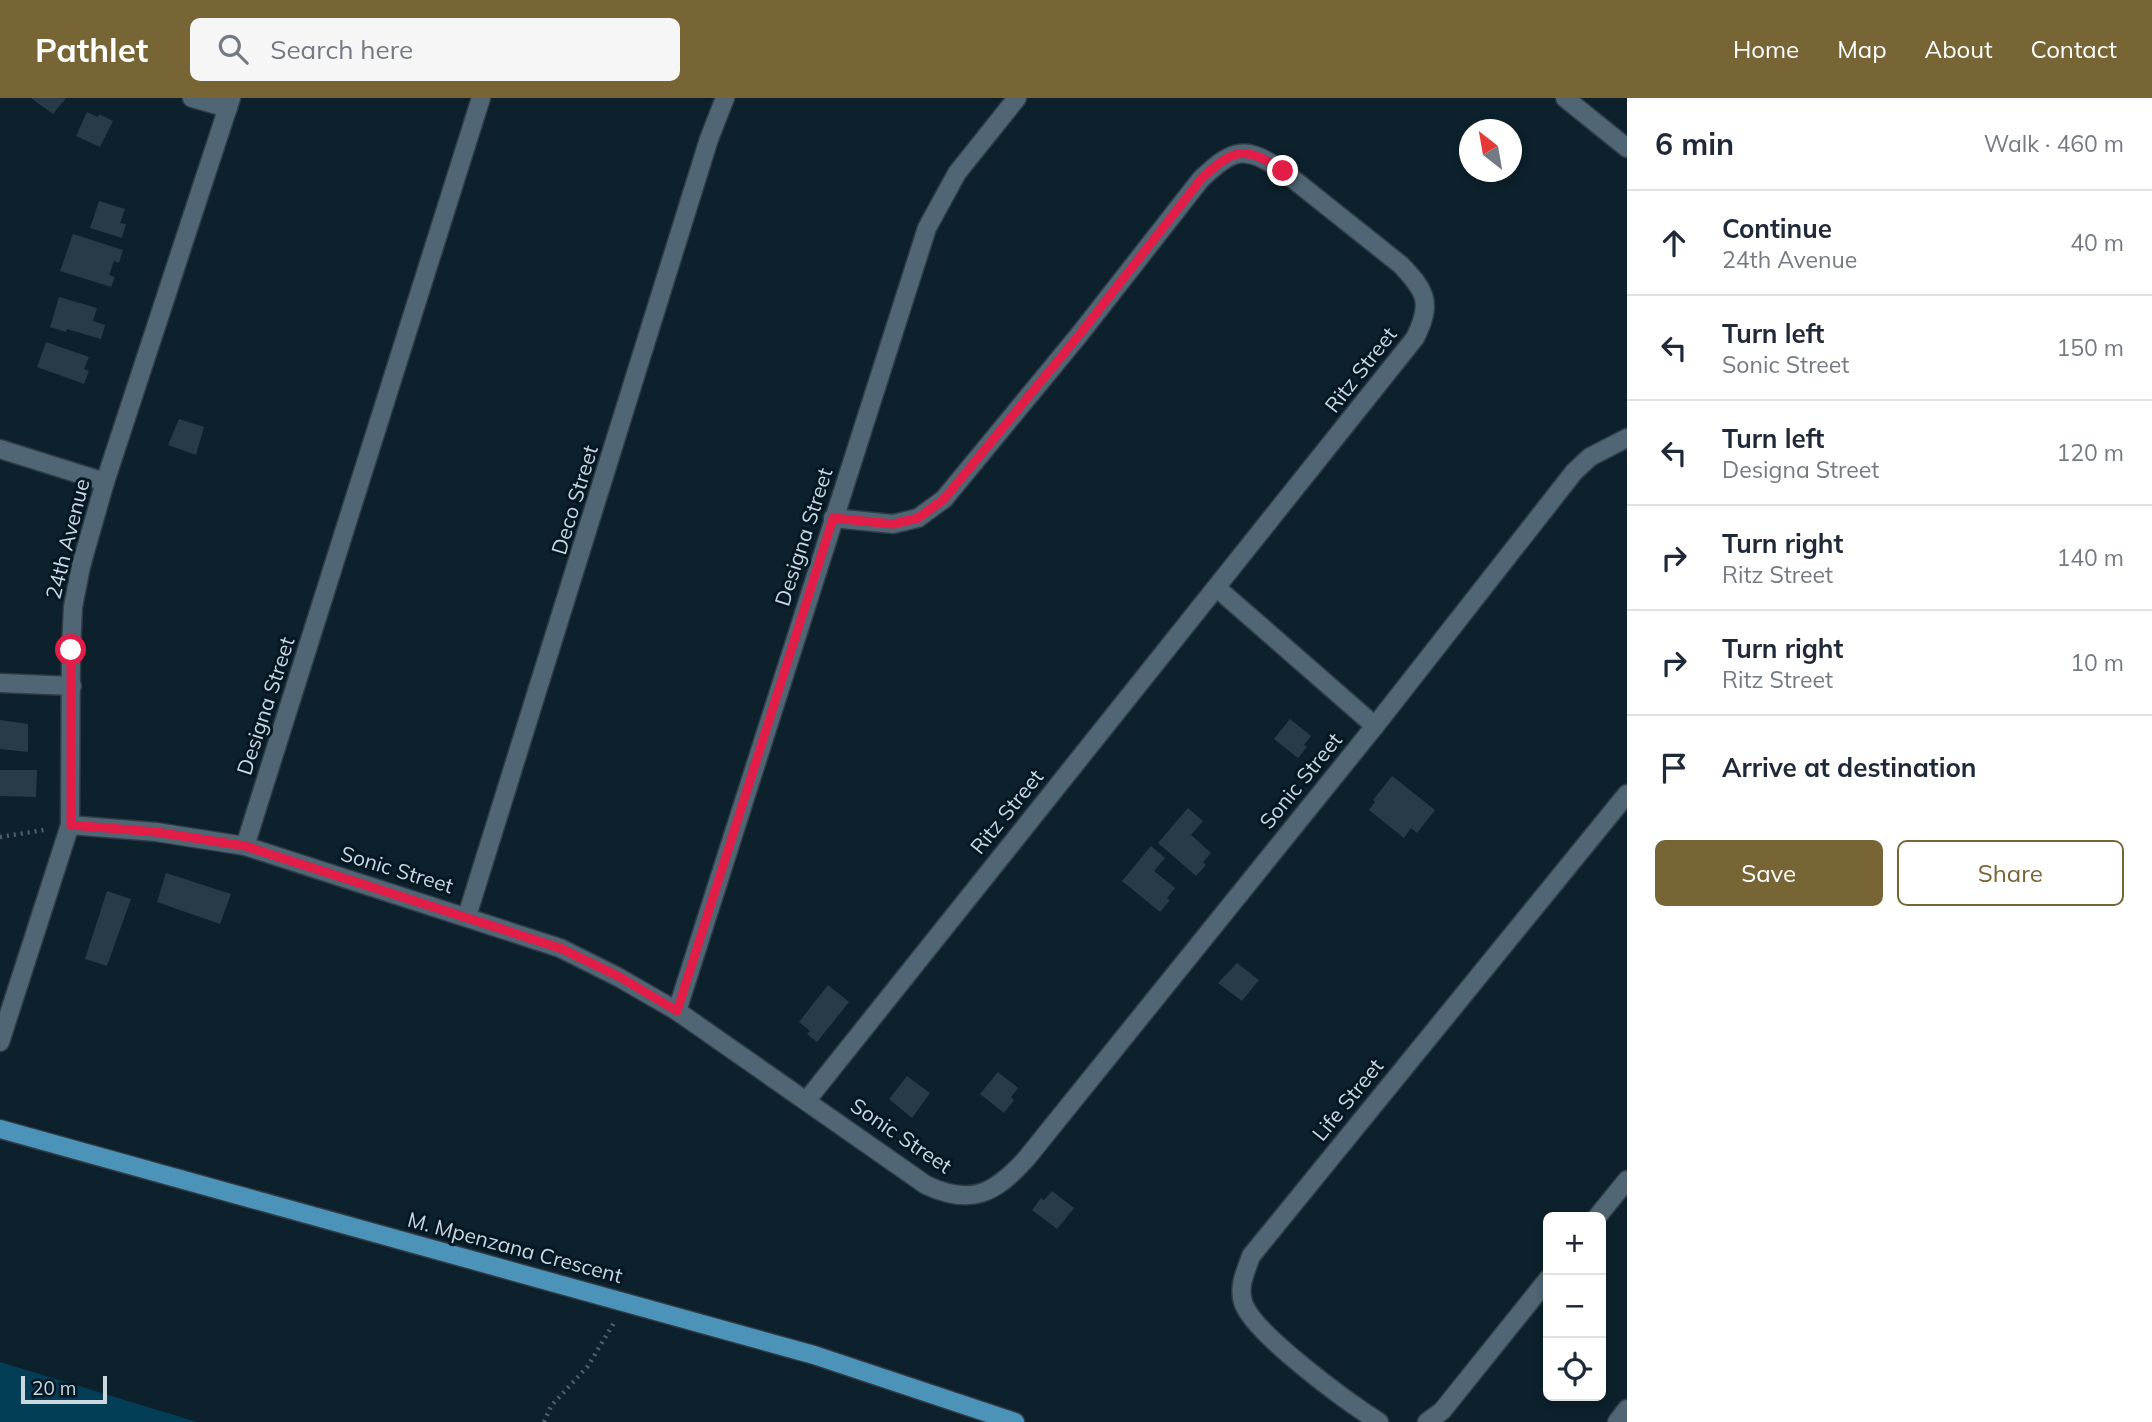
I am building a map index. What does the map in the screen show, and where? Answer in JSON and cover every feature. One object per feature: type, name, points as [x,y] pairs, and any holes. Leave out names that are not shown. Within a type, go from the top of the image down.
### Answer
[{"type":"main road","name":"M. Mpenzana Crescent","points":[[0,1129],[814,1355],[1016,1422]]},
{"type":"street","points":[[192,98],[229,103]]},
{"type":"street","name":"Designa Street","points":[[245,846],[481,98]]},
{"type":"street","name":"Deco Street","points":[[467,916],[709,139],[725,98]]},
{"type":"street","name":"Designa Street","points":[[677,1011],[927,228],[957,173],[1017,98]]},
{"type":"street","points":[[1565,98],[1627,148]]},
{"type":"street","name":"24th Avenue","points":[[0,1042],[71,825],[73,607],[81,566],[105,482],[229,103]]},
{"type":"street","name":"Ritz Street","points":[[807,1100],[1415,338],[1425,319],[1424,295],[1418,282],[1401,265],[1283,171],[1253,153],[1234,155],[1217,164],[1201,179],[1079,335],[944,499],[918,518],[893,524],[833,518]]},
{"type":"street","name":"Sonic Street","points":[[71,825],[156,832],[245,846],[560,948],[618,976],[677,1011],[926,1185],[943,1193],[973,1196],[988,1192],[1009,1178],[1027,1159],[1375,726],[1574,472],[1590,457],[1627,439]]},
{"type":"street","points":[[0,449],[105,482]]},
{"type":"street","points":[[1217,588],[1375,726]]},
{"type":"street","points":[[0,683],[72,686]]},
{"type":"street","name":"Life Street","points":[[1379,1422],[1272,1341],[1248,1316],[1241,1300],[1241,1282],[1251,1256],[1627,794]]},
{"type":"street","points":[[1601,1212],[1627,1180]]},
{"type":"street","points":[[1427,1422],[1442,1411],[1543,1285]]},
{"type":"street","points":[[1617,1422],[1627,1409]]},
{"type":"path","points":[[0,838],[71,825]]},
{"type":"path","points":[[544,1422],[551,1406],[588,1366],[626,1303]]},
{"type":"shaded area","points":[[0,1362],[197,1422],[0,1422]]},
{"type":"building","points":[[31,98],[66,98],[53,114]]},
{"type":"building","points":[[87,112],[113,121],[100,147],[76,136]]},
{"type":"building","points":[[99,201],[125,209],[120,223],[126,224],[122,238],[90,228]]},
{"type":"building","points":[[73,234],[123,250],[119,263],[114,261],[109,275],[115,277],[111,287],[60,271]]},
{"type":"building","points":[[59,297],[97,308],[93,321],[105,325],[101,339],[50,327]]},
{"type":"building","points":[[46,342],[89,357],[84,369],[89,371],[84,384],[37,367]]},
{"type":"building","points":[[179,419],[204,427],[196,455],[168,445]]},
{"type":"building","points":[[1290,719],[1311,736],[1304,745],[1307,747],[1298,758],[1274,739]]},
{"type":"building","points":[[0,720],[28,724],[28,752],[0,749]]},
{"type":"building","points":[[0,770],[37,770],[36,797],[0,796]]},
{"type":"building","points":[[1392,776],[1435,810],[1417,833],[1411,828],[1404,838],[1369,810],[1375,802],[1373,800]]},
{"type":"building","points":[[1188,808],[1203,821],[1191,835],[1211,853],[1203,862],[1206,865],[1196,876],[1158,843]]},
{"type":"building","points":[[1151,846],[1165,858],[1154,871],[1175,888],[1167,898],[1170,900],[1160,912],[1122,881]]},
{"type":"building","points":[[166,873],[231,894],[220,924],[157,902]]},
{"type":"building","points":[[107,891],[131,899],[107,966],[85,959]]},
{"type":"building","points":[[1237,963],[1259,980],[1242,1001],[1218,983]]},
{"type":"building","points":[[828,985],[849,1002],[817,1042],[807,1034],[810,1031],[799,1022]]},
{"type":"building","points":[[998,1072],[1018,1088],[1011,1097],[1014,1100],[1004,1113],[980,1094]]},
{"type":"building","points":[[907,1076],[930,1093],[912,1118],[889,1099]]},
{"type":"building","points":[[1052,1191],[1074,1208],[1057,1229],[1032,1210],[1041,1198],[1044,1200]]},
{"type":"route","points":[[71,650],[71,825],[156,832],[245,846],[560,948],[618,976],[677,1011],[833,518],[893,524],[918,518],[944,499],[1079,335],[1201,179],[1217,164],[1242,153],[1263,157],[1283,171]]}]
